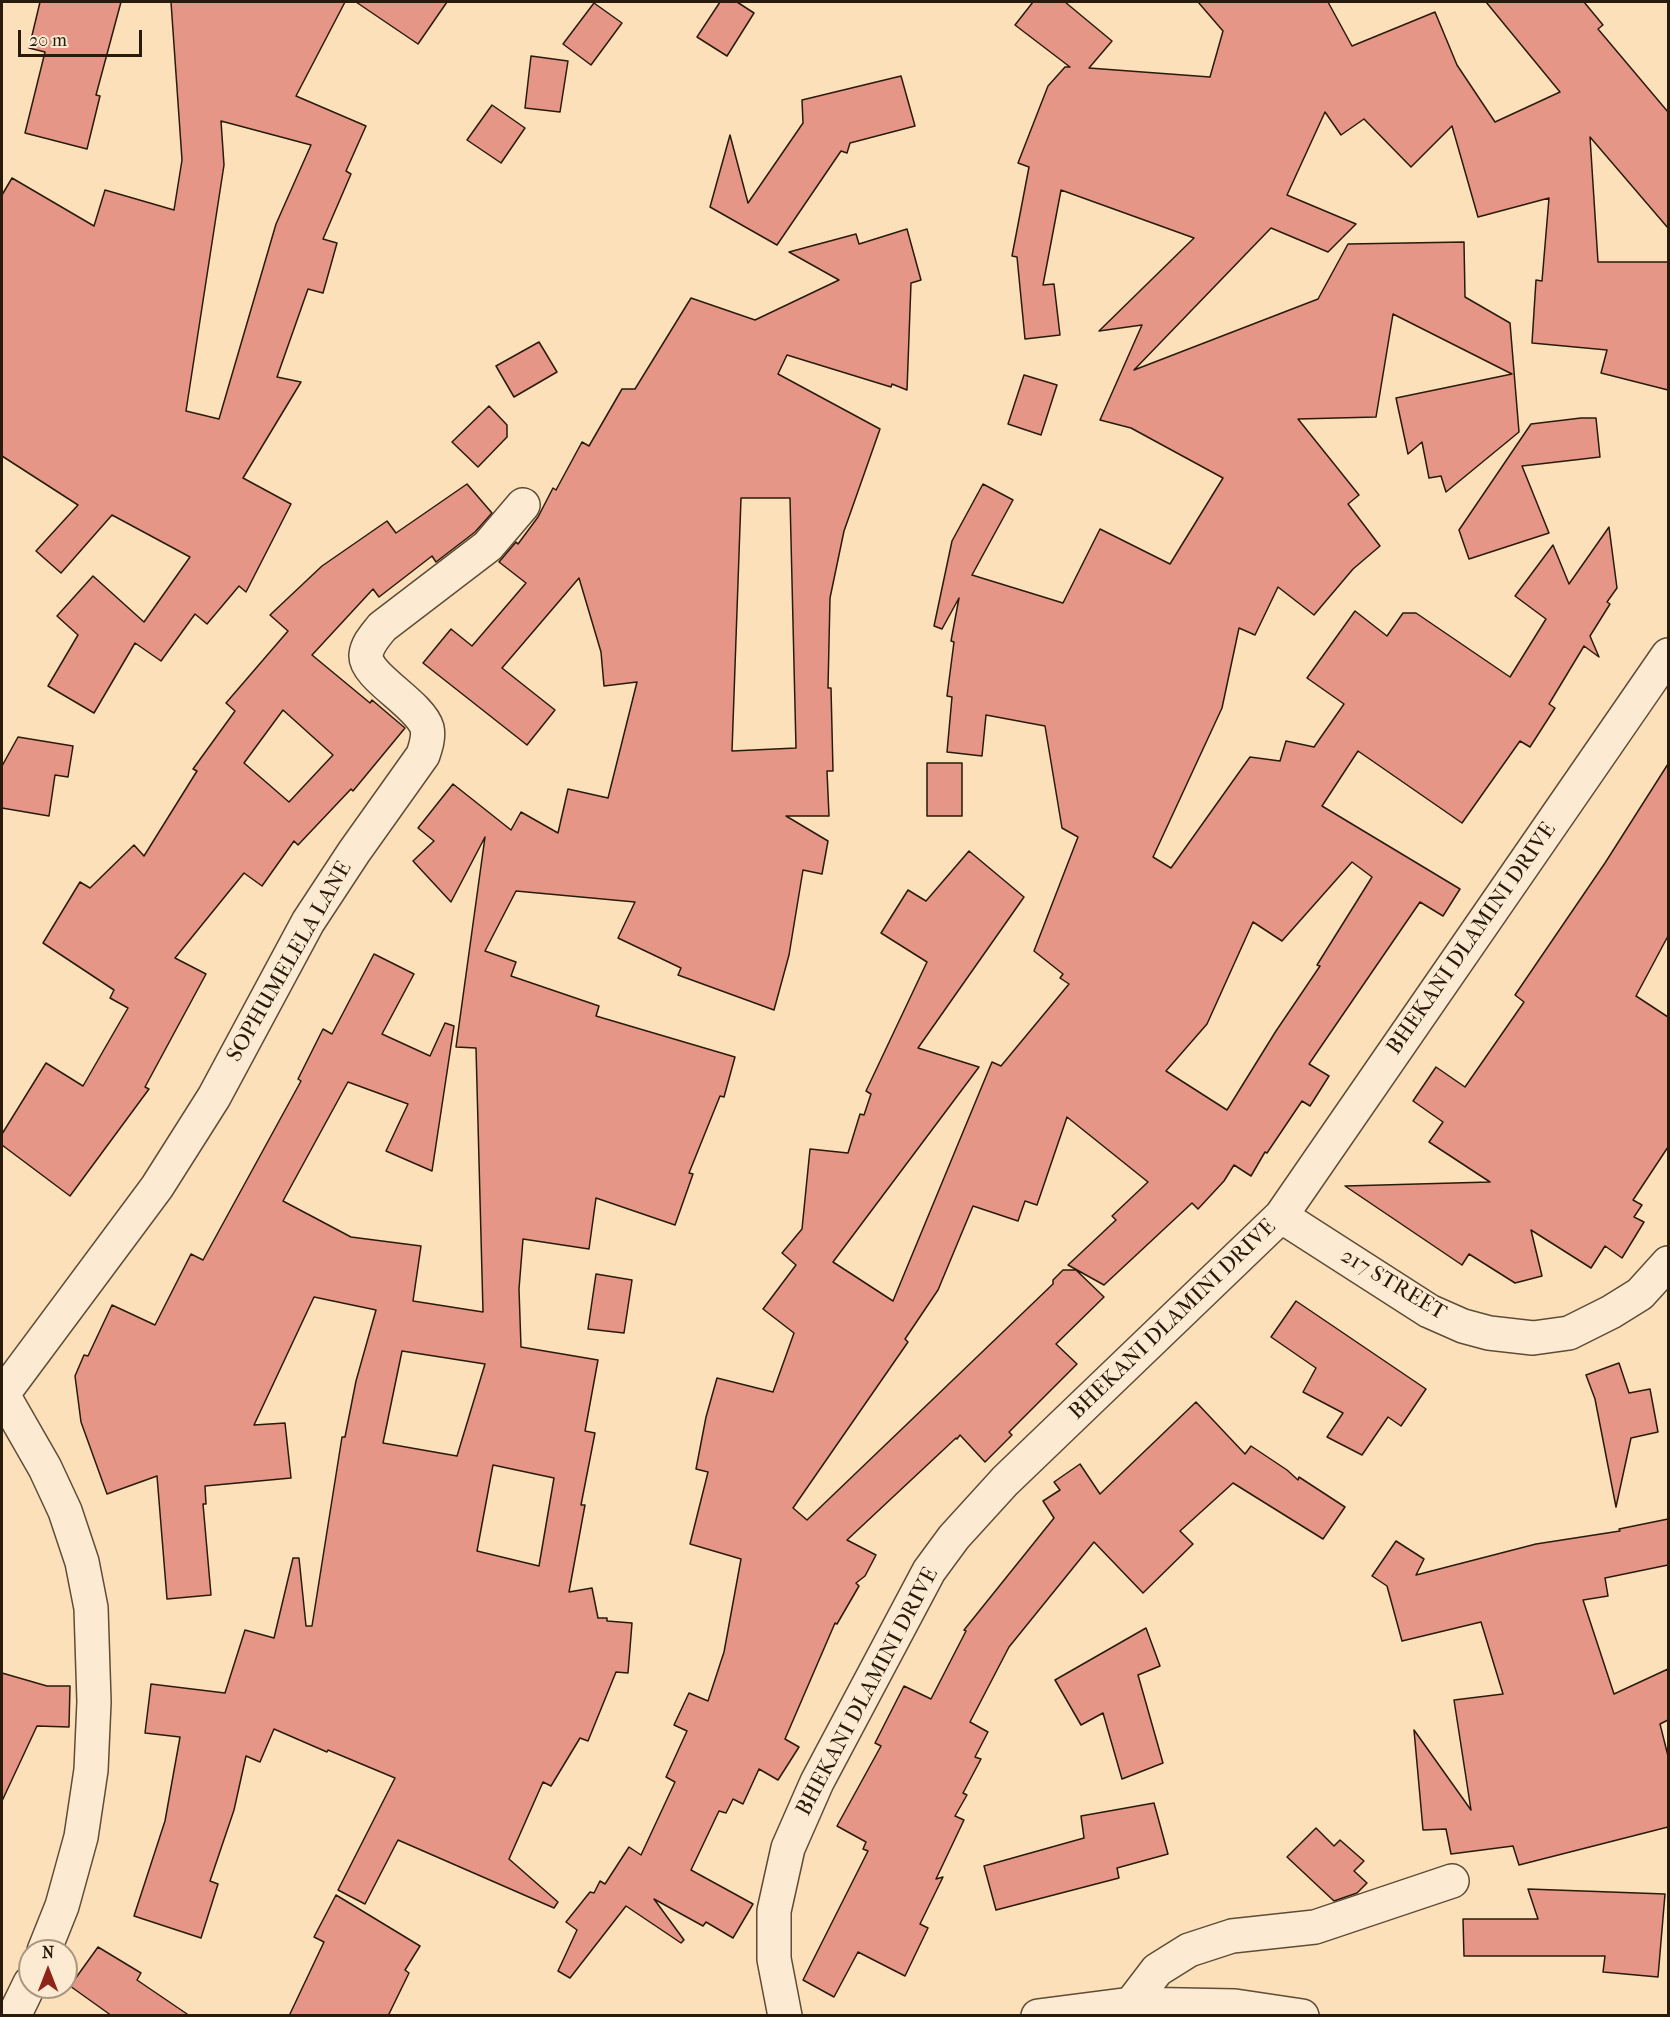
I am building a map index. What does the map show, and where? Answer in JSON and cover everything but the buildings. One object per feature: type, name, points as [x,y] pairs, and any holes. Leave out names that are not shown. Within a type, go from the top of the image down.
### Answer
[{"type":"street","name":"SOPHUMELELA LANE","points":[[2,1394],[157,1188],[214,1097],[308,922],[354,852],[423,755],[428,741],[428,729],[422,717],[374,673],[366,662],[366,654],[371,641],[382,627],[489,546],[523,505]]},
{"type":"street","name":"BHEKANI DLAMINI DRIVE","points":[[785,2016],[774,1959],[774,1911],[788,1848],[817,1782],[929,1571],[954,1537],[1005,1481],[1281,1216],[1668,655]]},
{"type":"street","name":"217 STREET","points":[[1281,1216],[1429,1311],[1463,1326],[1489,1333],[1533,1338],[1569,1332],[1611,1312],[1640,1294],[1668,1263]]},
{"type":"street","points":[[2,1394],[45,1468],[65,1511],[82,1562],[91,1608],[94,1702],[92,1770],[81,1837],[62,1906],[49,1939]]},
{"type":"street","points":[[1131,2004],[1157,1970],[1189,1950],[1232,1936],[1315,1927],[1452,1881]]},
{"type":"street","points":[[14,2016],[22,1999]]},
{"type":"street","points":[[1038,2016],[1131,2004],[1235,2006],[1302,2016]]}]
